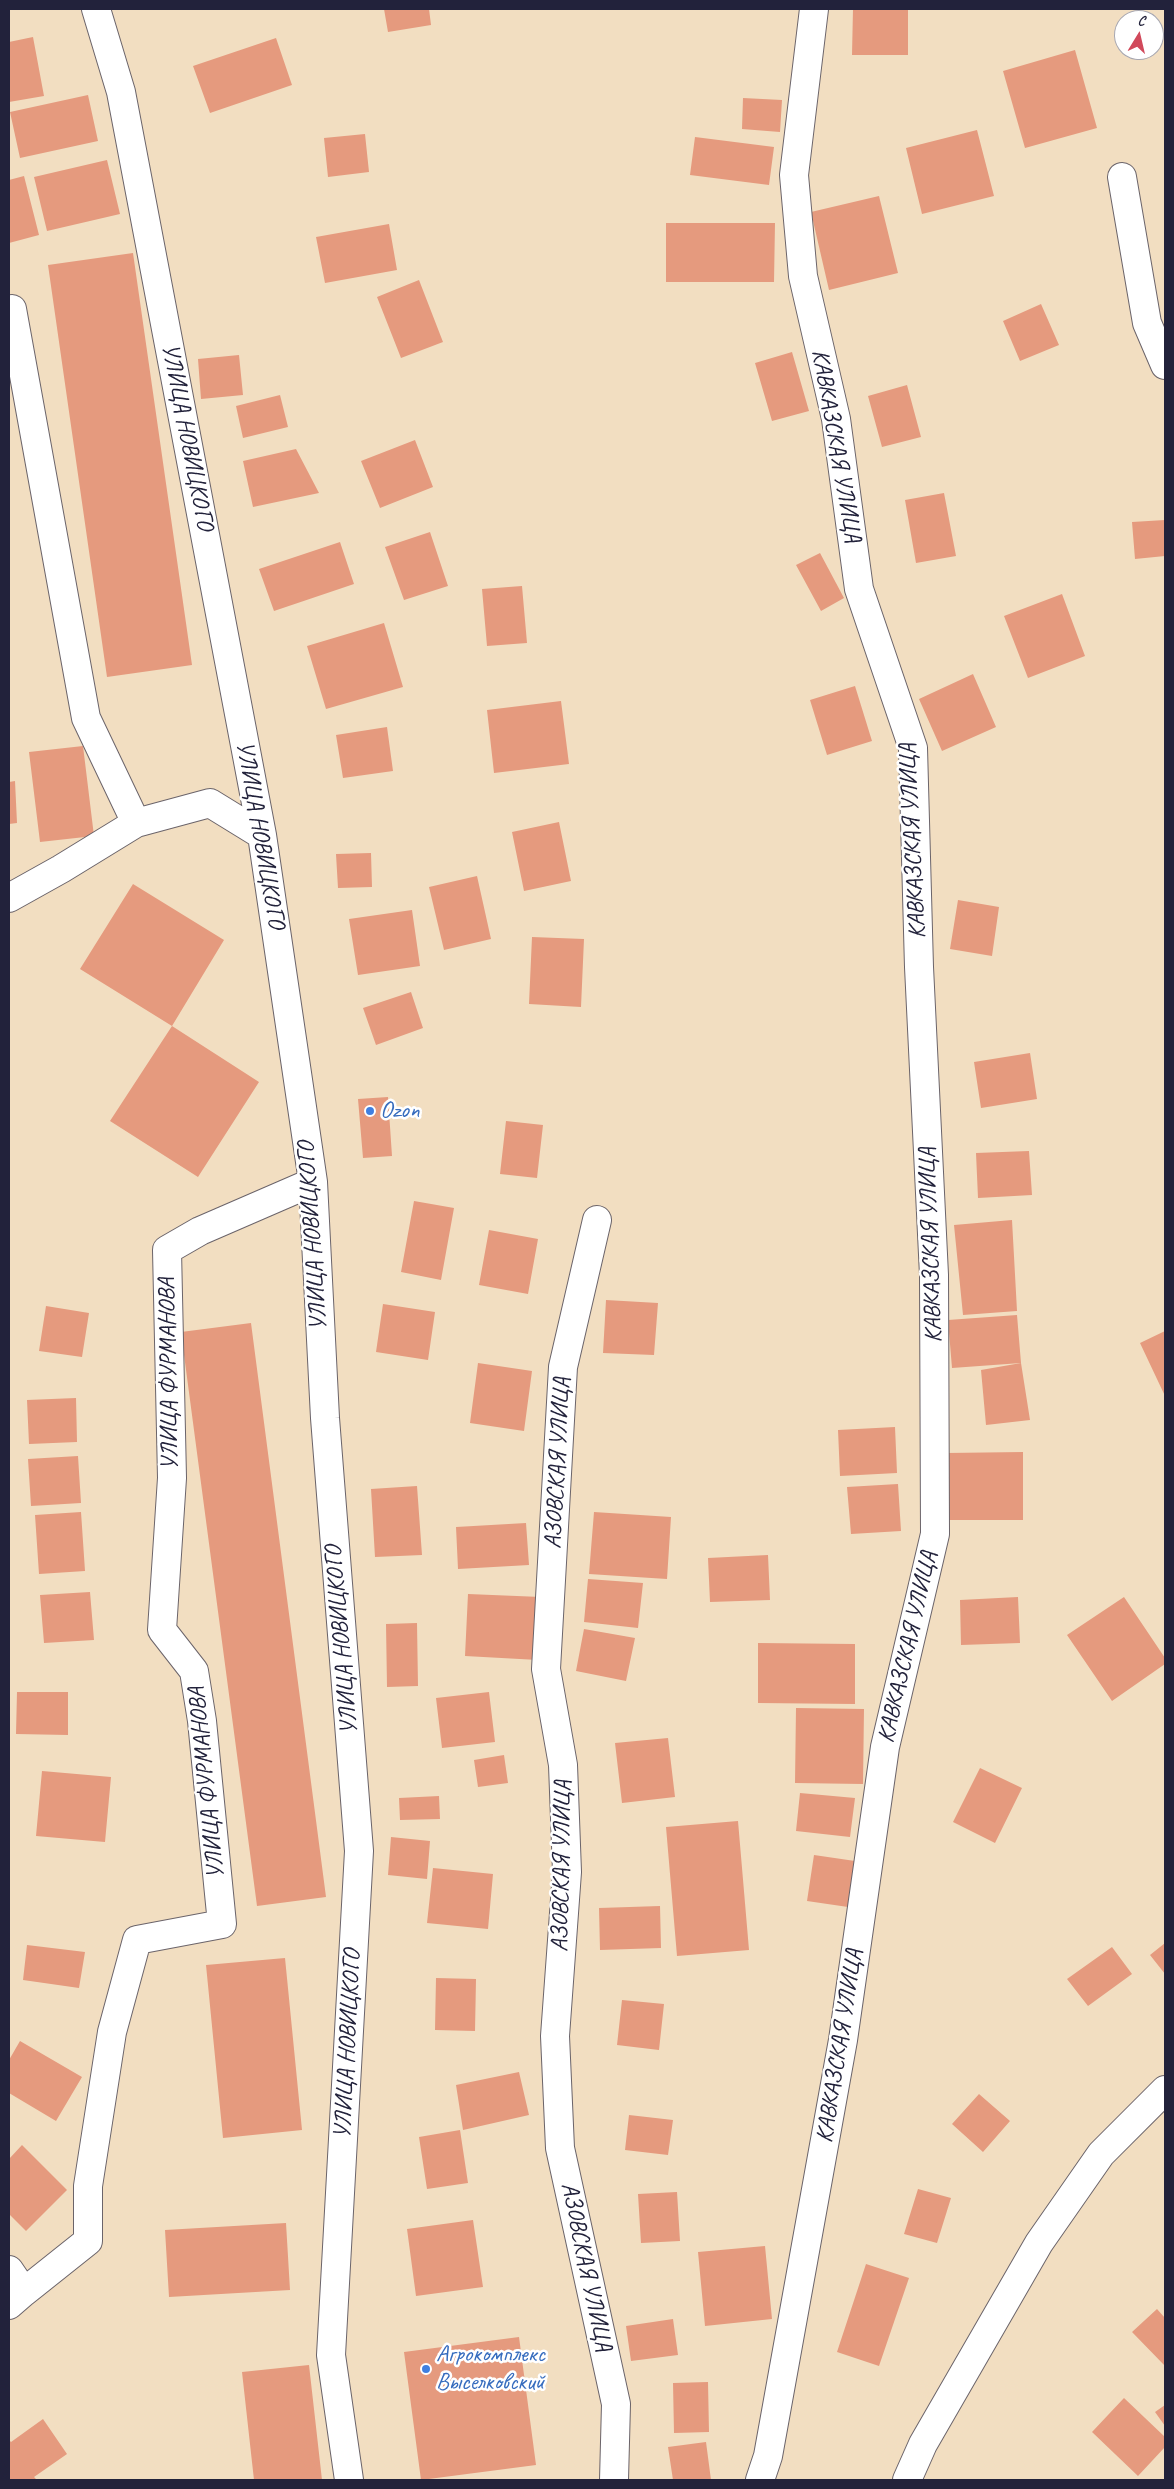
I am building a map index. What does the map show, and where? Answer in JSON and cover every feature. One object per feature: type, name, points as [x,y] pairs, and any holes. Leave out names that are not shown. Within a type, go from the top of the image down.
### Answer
[{"type":"street","name":"УЛИЦА НОВИЦКОГО","points":[[96,9],[121,92],[262,834],[313,1182],[325,1418],[359,1851],[331,2356],[349,2480]]},
{"type":"street","name":"КАВКАЗСКАЯ УЛИЦА","points":[[760,2480],[768,2456],[843,2040],[884,1748],[935,1534],[934,1274],[919,967],[913,748],[860,589],[836,419],[803,276],[794,175],[814,9]]},
{"type":"street","points":[[1122,177],[1146,323],[1165,366]]},
{"type":"street","points":[[12,309],[86,718],[136,823]]},
{"type":"street","points":[[9,898],[136,823],[210,804],[262,834]]},
{"type":"street","name":"УЛИЦА ФУРМАНОВА","points":[[17,2299],[88,2241],[88,2186],[112,2032],[138,1940],[222,1924],[202,1721],[194,1671],[162,1630],[172,1478],[167,1250],[200,1231],[313,1182]]},
{"type":"street","name":"АЗОВСКАЯ УЛИЦА","points":[[596,1220],[563,1367],[546,1669],[564,1766],[567,1872],[555,2036],[560,2148],[616,2404],[614,2480]]},
{"type":"street","points":[[907,2480],[923,2444],[1039,2243],[1101,2154],[1165,2090]]},
{"type":"street","points":[[9,2270],[17,2299]]},
{"type":"building","points":[[384,9],[429,9],[431,25],[388,32]]},
{"type":"building","points":[[853,9],[908,9],[908,55],[852,55]]},
{"type":"building","points":[[33,37],[44,96],[9,102],[9,42]]},
{"type":"building","points":[[276,38],[292,85],[210,113],[193,66]]},
{"type":"building","points":[[1075,50],[1097,128],[1025,148],[1003,71]]},
{"type":"building","points":[[88,95],[98,141],[20,158],[10,112]]},
{"type":"building","points":[[743,98],[782,100],[780,132],[742,129]]},
{"type":"building","points":[[977,130],[994,196],[922,214],[906,148]]},
{"type":"building","points":[[365,134],[369,172],[328,177],[324,138]]},
{"type":"building","points":[[695,137],[774,147],[769,185],[690,175]]},
{"type":"building","points":[[107,160],[120,214],[47,231],[34,177]]},
{"type":"building","points":[[24,176],[39,235],[9,243],[9,180]]},
{"type":"building","points":[[879,196],[898,273],[829,290],[811,212]]},
{"type":"building","points":[[666,223],[775,223],[774,282],[666,282]]},
{"type":"building","points":[[389,224],[397,270],[325,283],[316,237]]},
{"type":"building","points":[[133,253],[192,665],[107,677],[48,265]]},
{"type":"building","points":[[419,280],[443,342],[401,358],[377,297]]},
{"type":"building","points":[[1041,304],[1059,345],[1020,361],[1003,321]]},
{"type":"building","points":[[792,352],[809,411],[772,421],[755,363]]},
{"type":"building","points":[[239,355],[243,395],[201,399],[198,359]]},
{"type":"building","points":[[907,385],[921,437],[882,447],[868,396]]},
{"type":"building","points":[[280,395],[288,427],[243,438],[236,406]]},
{"type":"building","points":[[415,440],[433,487],[380,508],[361,461]]},
{"type":"building","points":[[296,449],[319,493],[253,507],[243,461]]},
{"type":"building","points":[[944,493],[956,556],[916,563],[905,500]]},
{"type":"building","points":[[1165,520],[1165,556],[1135,559],[1132,522]]},
{"type":"building","points":[[430,532],[448,586],[404,600],[385,547]]},
{"type":"building","points":[[340,542],[354,584],[274,611],[259,569]]},
{"type":"building","points":[[820,553],[844,598],[821,611],[796,565]]},
{"type":"building","points":[[522,586],[527,643],[487,646],[482,589]]},
{"type":"building","points":[[1062,594],[1085,656],[1028,678],[1004,616]]},
{"type":"building","points":[[384,623],[403,687],[326,709],[307,646]]},
{"type":"building","points":[[973,674],[996,727],[942,751],[919,699]]},
{"type":"building","points":[[855,686],[872,741],[827,755],[810,700]]},
{"type":"building","points":[[561,701],[569,764],[494,773],[487,710]]},
{"type":"building","points":[[387,727],[393,771],[343,778],[336,735]]},
{"type":"building","points":[[83,746],[94,836],[40,842],[29,752]]},
{"type":"building","points":[[15,781],[17,823],[9,824],[9,782]]},
{"type":"building","points":[[559,822],[571,881],[524,891],[512,832]]},
{"type":"building","points":[[371,853],[372,887],[338,888],[336,854]]},
{"type":"building","points":[[477,876],[491,939],[444,950],[429,887]]},
{"type":"building","points":[[133,884],[224,940],[172,1026],[80,969]]},
{"type":"building","points":[[958,900],[999,907],[992,956],[950,949]]},
{"type":"building","points":[[412,910],[420,966],[358,975],[349,919]]},
{"type":"building","points":[[532,937],[584,939],[581,1007],[529,1004]]},
{"type":"building","points":[[411,992],[423,1028],[376,1045],[363,1008]]},
{"type":"building","points":[[172,1026],[259,1082],[198,1177],[110,1121]]},
{"type":"building","points":[[1030,1053],[1037,1099],[981,1108],[974,1062]]},
{"type":"building","points":[[388,1097],[392,1156],[363,1158],[358,1099]]},
{"type":"building","points":[[506,1121],[543,1125],[537,1178],[500,1174]]},
{"type":"building","points":[[1029,1151],[1032,1195],[978,1198],[976,1153]]},
{"type":"building","points":[[414,1201],[454,1208],[441,1280],[401,1272]]},
{"type":"building","points":[[1012,1220],[1017,1311],[963,1315],[954,1225]]},
{"type":"building","points":[[489,1230],[538,1239],[528,1294],[479,1285]]},
{"type":"building","points":[[606,1300],[658,1303],[654,1355],[603,1353]]},
{"type":"building","points":[[383,1304],[435,1312],[428,1360],[376,1352]]},
{"type":"building","points":[[46,1306],[89,1313],[82,1357],[39,1351]]},
{"type":"building","points":[[1017,1315],[1021,1363],[952,1368],[948,1320]]},
{"type":"building","points":[[251,1323],[326,1897],[257,1906],[181,1332]]},
{"type":"building","points":[[1165,1331],[1165,1396],[1140,1343]]},
{"type":"building","points":[[478,1363],[532,1371],[524,1431],[470,1423]]},
{"type":"building","points":[[1021,1363],[1030,1420],[986,1425],[981,1370]]},
{"type":"building","points":[[76,1398],[77,1442],[29,1444],[27,1400]]},
{"type":"building","points":[[895,1427],[897,1473],[840,1476],[838,1430]]},
{"type":"building","points":[[1023,1452],[1023,1520],[946,1520],[946,1453]]},
{"type":"building","points":[[78,1456],[81,1503],[31,1506],[28,1459]]},
{"type":"building","points":[[898,1484],[901,1531],[851,1534],[847,1487]]},
{"type":"building","points":[[417,1486],[422,1555],[375,1557],[371,1489]]},
{"type":"building","points":[[81,1512],[85,1571],[39,1574],[35,1515]]},
{"type":"building","points":[[594,1512],[671,1517],[667,1579],[589,1574]]},
{"type":"building","points":[[526,1523],[529,1565],[458,1569],[456,1527]]},
{"type":"building","points":[[768,1555],[770,1600],[710,1602],[708,1558]]},
{"type":"building","points":[[588,1579],[643,1583],[638,1628],[584,1622]]},
{"type":"building","points":[[90,1592],[94,1640],[44,1643],[40,1595]]},
{"type":"building","points":[[468,1594],[541,1597],[538,1660],[465,1656]]},
{"type":"building","points":[[1018,1597],[1020,1643],[961,1645],[960,1600]]},
{"type":"building","points":[[1124,1597],[1165,1658],[1165,1664],[1112,1701],[1067,1635]]},
{"type":"building","points":[[417,1623],[418,1686],[387,1687],[386,1624]]},
{"type":"building","points":[[584,1629],[635,1638],[626,1681],[576,1671]]},
{"type":"building","points":[[758,1643],[855,1644],[855,1704],[758,1703]]},
{"type":"building","points":[[17,1692],[68,1692],[68,1735],[16,1734]]},
{"type":"building","points":[[489,1692],[495,1742],[442,1748],[436,1698]]},
{"type":"building","points":[[796,1708],[864,1709],[863,1784],[795,1783]]},
{"type":"building","points":[[668,1738],[675,1797],[622,1803],[615,1743]]},
{"type":"building","points":[[504,1755],[508,1783],[478,1787],[474,1760]]},
{"type":"building","points":[[980,1768],[1022,1788],[995,1843],[953,1822]]},
{"type":"building","points":[[42,1771],[111,1777],[105,1842],[36,1836]]},
{"type":"building","points":[[800,1793],[855,1798],[850,1837],[796,1831]]},
{"type":"building","points":[[439,1796],[440,1819],[400,1820],[399,1798]]},
{"type":"building","points":[[738,1821],[749,1950],[677,1956],[666,1827]]},
{"type":"building","points":[[391,1837],[430,1841],[427,1879],[388,1875]]},
{"type":"building","points":[[814,1855],[855,1861],[848,1907],[807,1901]]},
{"type":"building","points":[[433,1868],[493,1874],[488,1929],[427,1923]]},
{"type":"building","points":[[660,1906],[661,1948],[600,1950],[599,1908]]},
{"type":"building","points":[[1165,1943],[1165,1974],[1150,1955]]},
{"type":"building","points":[[27,1945],[85,1952],[79,1988],[23,1980]]},
{"type":"building","points":[[1112,1947],[1132,1974],[1088,2006],[1067,1979]]},
{"type":"building","points":[[285,1958],[302,2130],[223,2138],[206,1965]]},
{"type":"building","points":[[436,1978],[476,1979],[475,2031],[435,2030]]},
{"type":"building","points":[[622,2000],[664,2004],[659,2050],[617,2045]]},
{"type":"building","points":[[20,2041],[82,2077],[56,2121],[9,2093],[9,2060]]},
{"type":"building","points":[[519,2072],[529,2115],[463,2130],[456,2085]]},
{"type":"building","points":[[979,2094],[1010,2121],[983,2152],[952,2124]]},
{"type":"building","points":[[629,2115],[673,2120],[668,2155],[625,2150]]},
{"type":"building","points":[[460,2130],[468,2183],[427,2189],[419,2137]]},
{"type":"building","points":[[22,2145],[67,2190],[26,2231],[9,2214],[9,2159]]},
{"type":"building","points":[[918,2189],[951,2198],[937,2243],[904,2234]]},
{"type":"building","points":[[677,2192],[680,2241],[641,2243],[638,2194]]},
{"type":"building","points":[[473,2220],[483,2287],[416,2296],[407,2229]]},
{"type":"building","points":[[286,2223],[290,2290],[169,2297],[165,2230]]},
{"type":"building","points":[[765,2246],[772,2319],[705,2326],[698,2252]]},
{"type":"building","points":[[866,2264],[909,2278],[879,2366],[837,2352]]},
{"type":"building","points":[[1157,2309],[1165,2318],[1165,2366],[1132,2332]]},
{"type":"building","points":[[673,2319],[678,2355],[631,2361],[626,2326]]},
{"type":"building","points":[[519,2337],[536,2465],[421,2480],[404,2352]]},
{"type":"building","points":[[309,2365],[322,2480],[254,2480],[242,2372]]},
{"type":"building","points":[[708,2382],[709,2432],[674,2433],[673,2383]]},
{"type":"building","points":[[1124,2398],[1165,2437],[1165,2447],[1138,2476],[1092,2432]]},
{"type":"building","points":[[1165,2405],[1165,2426],[1155,2412]]},
{"type":"building","points":[[43,2419],[67,2454],[34,2477],[37,2480],[9,2480],[9,2440],[11,2442]]},
{"type":"building","points":[[706,2442],[711,2480],[673,2480],[668,2447]]},
{"type":"place","name":"Ozon","points":[[370,1111]]},
{"type":"place","name":"Агрокомплекс Выселковский","points":[[426,2369]]}]
